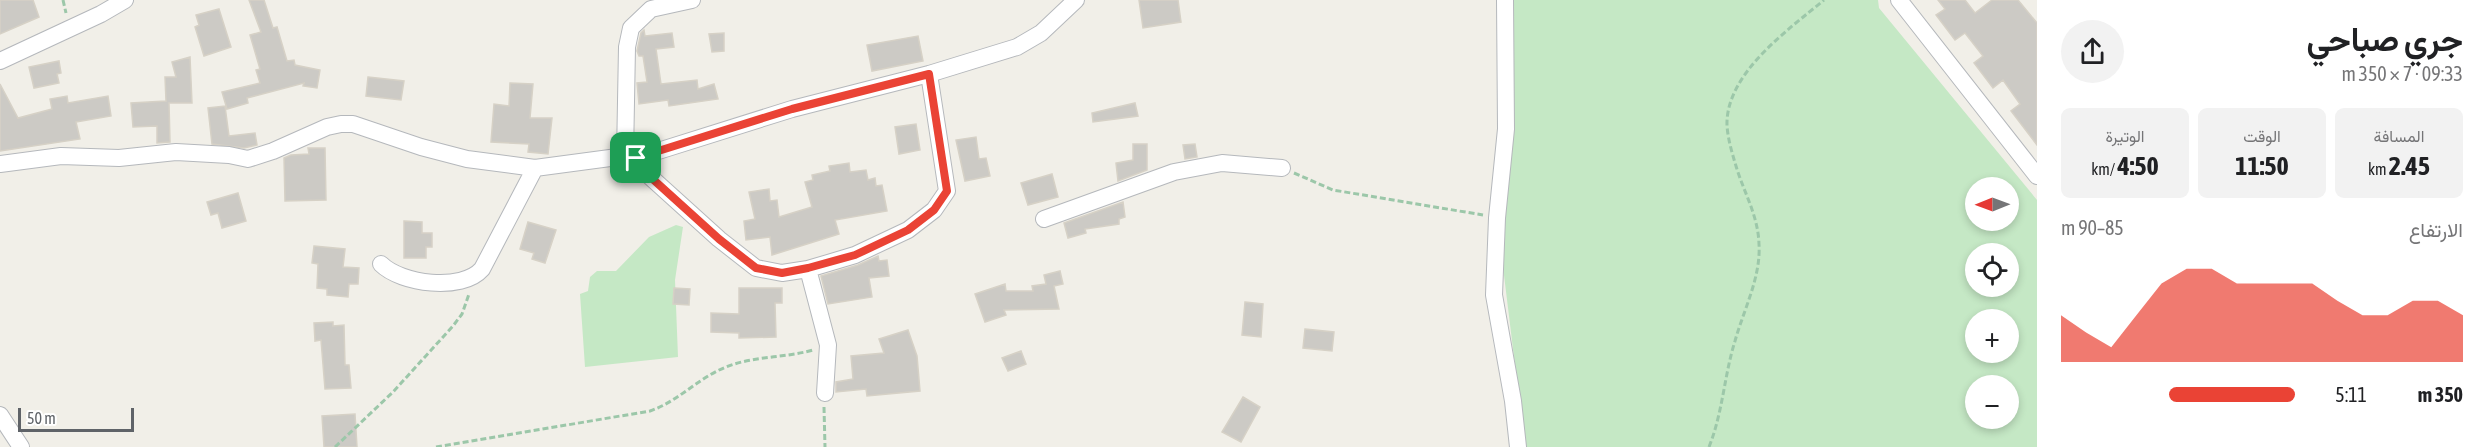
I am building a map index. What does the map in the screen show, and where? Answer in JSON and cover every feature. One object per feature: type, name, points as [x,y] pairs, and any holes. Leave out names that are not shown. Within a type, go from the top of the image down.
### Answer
[{"type":"street","points":[[0,61],[101,14],[125,0]]},
{"type":"street","points":[[692,0],[651,9],[631,28],[627,47],[631,157],[719,239],[756,268],[782,273],[855,255],[908,230],[934,210],[947,191],[929,74]]},
{"type":"street","points":[[0,164],[52,156],[119,158],[176,152],[229,155],[248,159],[273,151],[327,127],[353,124],[467,159],[535,168],[631,157],[792,109],[929,74],[1017,47],[1041,33],[1076,0]]},
{"type":"street","points":[[1505,0],[1506,129],[1497,218],[1494,294],[1513,401],[1518,447]]},
{"type":"street","points":[[1899,0],[2037,176]]},
{"type":"street","points":[[1044,219],[1174,172],[1222,163],[1282,168]]},
{"type":"street","points":[[381,264],[390,272],[437,283],[454,282],[475,276],[482,269],[535,168]]},
{"type":"street","points":[[808,268],[828,345],[825,393]]},
{"type":"street","points":[[0,415],[21,447]]},
{"type":"path","points":[[1710,447],[1723,404],[1727,373],[1735,341],[1758,268],[1760,246],[1757,222],[1736,169],[1730,144],[1727,125],[1729,106],[1734,91],[1760,56],[1824,0]]},
{"type":"path","points":[[1282,168],[1334,190],[1497,218]]},
{"type":"path","points":[[335,447],[393,392],[453,326],[462,314],[475,276]]},
{"type":"path","points":[[436,447],[651,411],[674,400],[700,380],[729,366],[828,345]]},
{"type":"path","points":[[825,393],[825,447]]},
{"type":"green space","points":[[1514,0],[1878,0],[1879,8],[2018,177],[1965,177],[1965,231],[2019,231],[2019,178],[2037,200],[2037,447],[1525,447],[1503,267]]},
{"type":"green space","points":[[676,225],[683,227],[675,280],[678,357],[585,367],[580,294],[588,291],[590,277],[597,271],[616,271],[649,237]]},
{"type":"building","points":[[0,0],[33,0],[39,17],[0,34]]},
{"type":"building","points":[[249,0],[264,0],[273,28],[277,27],[287,61],[294,60],[295,65],[320,70],[317,88],[303,86],[304,83],[247,98],[248,103],[227,109],[222,92],[260,83],[256,70],[260,69],[250,35],[261,32]]},
{"type":"building","points":[[1139,0],[1178,0],[1181,22],[1143,28]]},
{"type":"building","points":[[1938,0],[1965,0],[1975,13],[1992,0],[2018,0],[2037,23],[2037,145],[2011,111],[2020,104],[2003,80],[1993,88],[1974,63],[1983,56],[1965,33],[1955,40],[1936,15],[1945,9]]},
{"type":"building","points":[[219,9],[231,47],[204,56],[195,27],[199,25],[196,15]]},
{"type":"building","points":[[644,30],[645,36],[672,33],[674,47],[656,49],[661,84],[697,80],[698,89],[714,84],[718,99],[669,106],[668,100],[639,104],[637,83],[647,82],[643,56],[639,56],[637,51],[641,33]]},
{"type":"building","points":[[724,33],[724,51],[712,52],[709,34]]},
{"type":"building","points":[[918,36],[923,61],[872,71],[867,45]]},
{"type":"building","points":[[190,57],[192,103],[169,103],[170,142],[157,143],[157,126],[133,127],[131,103],[166,101],[165,77],[176,77],[172,62]]},
{"type":"building","points":[[59,61],[61,73],[57,74],[59,83],[34,88],[29,67]]},
{"type":"building","points":[[368,77],[404,81],[401,100],[366,96]]},
{"type":"building","points":[[510,83],[533,84],[530,118],[552,118],[548,154],[528,152],[529,144],[491,142],[494,104],[509,106]]},
{"type":"building","points":[[0,84],[18,118],[52,109],[50,99],[67,96],[68,103],[108,96],[111,116],[76,122],[80,139],[0,151]]},
{"type":"building","points":[[1135,103],[1138,116],[1093,122],[1092,113]]},
{"type":"building","points":[[225,106],[229,136],[255,133],[257,145],[244,148],[212,144],[208,108]]},
{"type":"building","points":[[916,124],[920,150],[899,154],[895,127]]},
{"type":"building","points":[[976,137],[979,159],[986,158],[990,176],[965,181],[956,140]]},
{"type":"building","points":[[1133,144],[1147,144],[1147,170],[1118,181],[1116,163],[1133,160]]},
{"type":"building","points":[[1195,144],[1197,157],[1185,159],[1183,145]]},
{"type":"building","points":[[308,148],[325,148],[326,200],[285,201],[284,158],[291,155],[309,154]]},
{"type":"building","points":[[849,163],[850,172],[866,170],[868,180],[875,178],[876,186],[882,185],[887,211],[835,220],[839,234],[772,255],[770,237],[746,240],[744,221],[755,219],[749,192],[769,189],[770,201],[777,200],[779,217],[812,207],[805,182],[813,180],[812,175],[830,171],[829,166]]},
{"type":"building","points":[[1052,174],[1058,197],[1028,205],[1021,183]]},
{"type":"building","points":[[238,193],[246,221],[222,228],[218,213],[211,215],[207,202]]},
{"type":"building","points":[[1123,202],[1125,217],[1119,219],[1119,224],[1085,229],[1086,233],[1068,238],[1064,223]]},
{"type":"building","points":[[404,221],[422,222],[422,233],[432,233],[432,247],[426,247],[426,258],[404,258]]},
{"type":"building","points":[[528,222],[556,230],[545,263],[532,259],[534,253],[520,249]]},
{"type":"building","points":[[314,246],[345,249],[343,267],[359,268],[358,284],[349,284],[348,297],[327,295],[327,289],[317,288],[318,264],[312,263]]},
{"type":"building","points":[[878,256],[879,261],[887,260],[889,276],[869,278],[872,297],[828,304],[821,276],[858,265]]},
{"type":"building","points":[[1060,271],[1063,284],[1054,286],[1059,309],[1004,310],[1006,315],[985,322],[975,294],[1005,284],[1006,291],[1033,291],[1032,286],[1046,284],[1044,275]]},
{"type":"building","points":[[674,288],[690,289],[689,305],[673,304]]},
{"type":"building","points":[[739,288],[782,288],[782,303],[775,303],[776,337],[739,338],[739,333],[711,332],[711,313],[739,314]]},
{"type":"building","points":[[1245,302],[1263,304],[1261,337],[1242,335]]},
{"type":"building","points":[[333,322],[333,326],[344,325],[345,365],[349,365],[351,388],[325,389],[321,340],[315,341],[314,323]]},
{"type":"building","points":[[1305,329],[1334,332],[1332,351],[1303,348]]},
{"type":"building","points":[[908,330],[917,356],[920,391],[867,396],[866,389],[836,392],[836,382],[853,379],[851,356],[884,353],[879,339]]},
{"type":"building","points":[[1021,351],[1026,364],[1008,371],[1002,358]]},
{"type":"building","points":[[1243,397],[1260,407],[1241,442],[1222,432]]},
{"type":"building","points":[[355,414],[357,447],[324,447],[322,416]]},
{"type":"route","points":[[929,74],[947,191],[934,210],[908,230],[855,255],[782,273],[756,268],[719,239],[683,204],[646,173],[636,158],[792,109],[929,74]]}]
